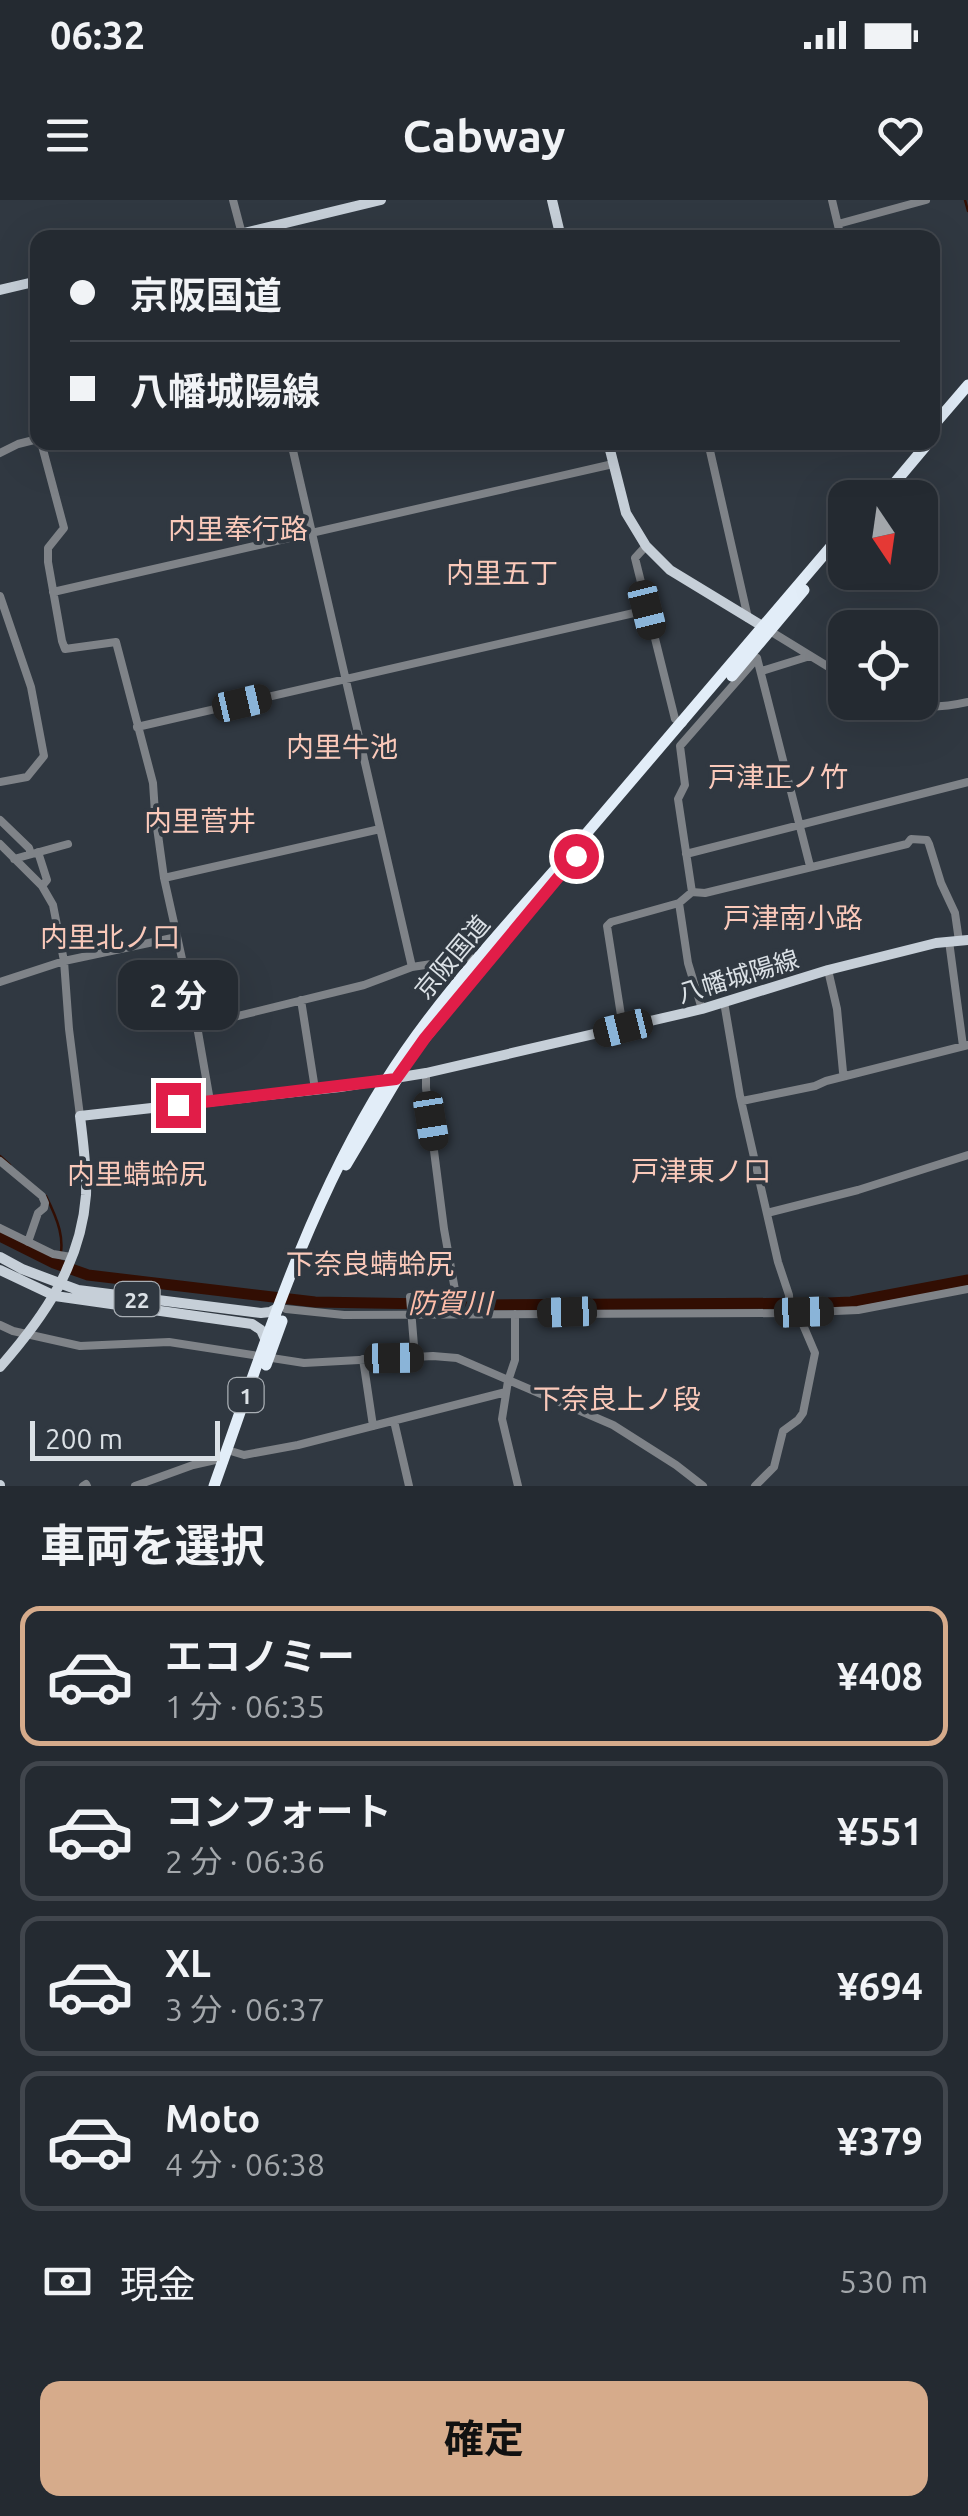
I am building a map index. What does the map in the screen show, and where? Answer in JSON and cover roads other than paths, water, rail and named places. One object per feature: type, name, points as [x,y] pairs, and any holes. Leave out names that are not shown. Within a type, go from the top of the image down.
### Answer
[{"type":"highway","points":[[940,418],[968,385]]},
{"type":"highway","points":[[940,428],[968,396]]},
{"type":"highway","points":[[888,480],[912,450]]},
{"type":"highway","points":[[897,480],[922,450]]},
{"type":"highway","name":"京阪国道","points":[[391,1080],[482,967],[756,654],[766,629],[828,551]]},
{"type":"highway","name":"京阪国道","points":[[214,1486],[288,1292],[341,1174],[391,1080],[438,1008],[682,723],[828,560]]},
{"type":"highway","name":"京阪国道","points":[[264,1357],[266,1341],[283,1307]]},
{"type":"highway","name":"京阪国道","points":[[222,1486],[229,1455]]},
{"type":"main road","points":[[262,230],[381,200]]},
{"type":"main road","points":[[552,200],[559,230]]},
{"type":"main road","points":[[0,290],[30,283]]},
{"type":"main road","points":[[610,450],[626,513],[646,546],[670,570],[766,629]]},
{"type":"main road","name":"八幡城陽線","points":[[80,1116],[426,1073],[702,1009],[828,970],[959,940]]},
{"type":"main road","points":[[0,1367],[56,1296],[71,1257],[86,1196],[80,1116]]},
{"type":"main road","name":"22","points":[[0,1258],[63,1280],[78,1290],[261,1313],[283,1307]]},
{"type":"main road","name":"22","points":[[0,1270],[56,1296],[252,1324],[261,1330],[266,1341]]},
{"type":"street","points":[[233,200],[241,230]]},
{"type":"street","points":[[832,200],[839,230]]},
{"type":"street","points":[[838,224],[926,200]]},
{"type":"street","points":[[0,453],[30,442]]},
{"type":"street","points":[[42,450],[64,528],[48,548],[65,649],[116,642],[156,794],[164,878],[210,1102]]},
{"type":"street","points":[[292,450],[412,967]]},
{"type":"street","points":[[710,450],[748,619]]},
{"type":"street","points":[[53,592],[613,464]]},
{"type":"street","points":[[646,546],[635,558],[675,719],[682,723]]},
{"type":"street","points":[[0,596],[31,687],[44,756],[27,777],[0,782]]},
{"type":"street","points":[[137,727],[647,610]]},
{"type":"street","points":[[766,629],[828,667]]},
{"type":"street","points":[[692,892],[678,799],[685,786],[680,746],[756,654],[810,866]]},
{"type":"street","points":[[762,670],[810,656]]},
{"type":"street","points":[[938,706],[968,702]]},
{"type":"street","points":[[686,854],[968,782]]},
{"type":"street","points":[[0,820],[35,853],[47,880],[42,886]]},
{"type":"street","points":[[164,878],[380,828]]},
{"type":"street","points":[[623,1028],[607,926],[611,922],[679,903],[692,892],[907,844],[911,839],[926,840],[956,913],[966,1046],[742,1101]]},
{"type":"street","points":[[0,844],[42,886],[52,905],[64,960],[80,1116]]},
{"type":"street","points":[[14,858],[68,844]]},
{"type":"street","points":[[679,903],[688,963],[702,1009]]},
{"type":"street","points":[[0,982],[64,960],[177,937]]},
{"type":"street","points":[[197,1026],[364,985],[412,967],[471,958],[476,962]]},
{"type":"street","points":[[828,970],[846,1076]]},
{"type":"street","points":[[300,1000],[315,1089]]},
{"type":"street","points":[[724,1002],[766,1214],[793,1312],[815,1353],[803,1413],[783,1431],[774,1467],[755,1486]]},
{"type":"street","points":[[415,1358],[410,1297],[454,1295],[455,1290],[426,1073]]},
{"type":"street","points":[[766,1214],[858,1190],[968,1154]]},
{"type":"street","points":[[0,1161],[46,1202],[28,1242]]},
{"type":"street","points":[[0,1228],[53,1254],[71,1257]]},
{"type":"street","points":[[283,1307],[344,1315],[793,1312],[858,1310],[968,1289]]},
{"type":"street","points":[[514,1314],[516,1360],[502,1419],[518,1486]]},
{"type":"street","points":[[0,1325],[80,1346],[170,1342],[304,1363],[445,1355],[613,1425],[703,1486]]},
{"type":"street","points":[[363,1359],[373,1426]]},
{"type":"street","points":[[135,1486],[229,1455],[298,1445],[506,1392]]},
{"type":"street","points":[[394,1421],[410,1486]]},
{"type":"waterway","points":[[965,200],[968,211]]},
{"type":"waterway","points":[[0,1156],[10,1165]]},
{"type":"waterway","points":[[46,1196],[61,1238],[58,1264]]},
{"type":"waterway","name":"防賀川","points":[[0,1236],[88,1275],[315,1302],[828,1303],[968,1280]]},
{"type":"district","name":"内里奉行路","points":[[238,528]]},
{"type":"district","name":"内里五丁","points":[[502,572]]},
{"type":"district","name":"内里牛池","points":[[342,746]]},
{"type":"district","name":"戸津正ノ竹","points":[[778,776]]},
{"type":"district","name":"内里菅井","points":[[200,820]]},
{"type":"district","name":"戸津南小路","points":[[793,917]]},
{"type":"district","name":"内里北ノ口","points":[[110,936]]},
{"type":"district","name":"戸津東ノ口","points":[[701,1170]]},
{"type":"district","name":"内里蜻蛉尻","points":[[137,1173]]},
{"type":"district","name":"下奈良蜻蛉尻","points":[[370,1263]]},
{"type":"district","name":"下奈良上ノ段","points":[[617,1398]]}]
